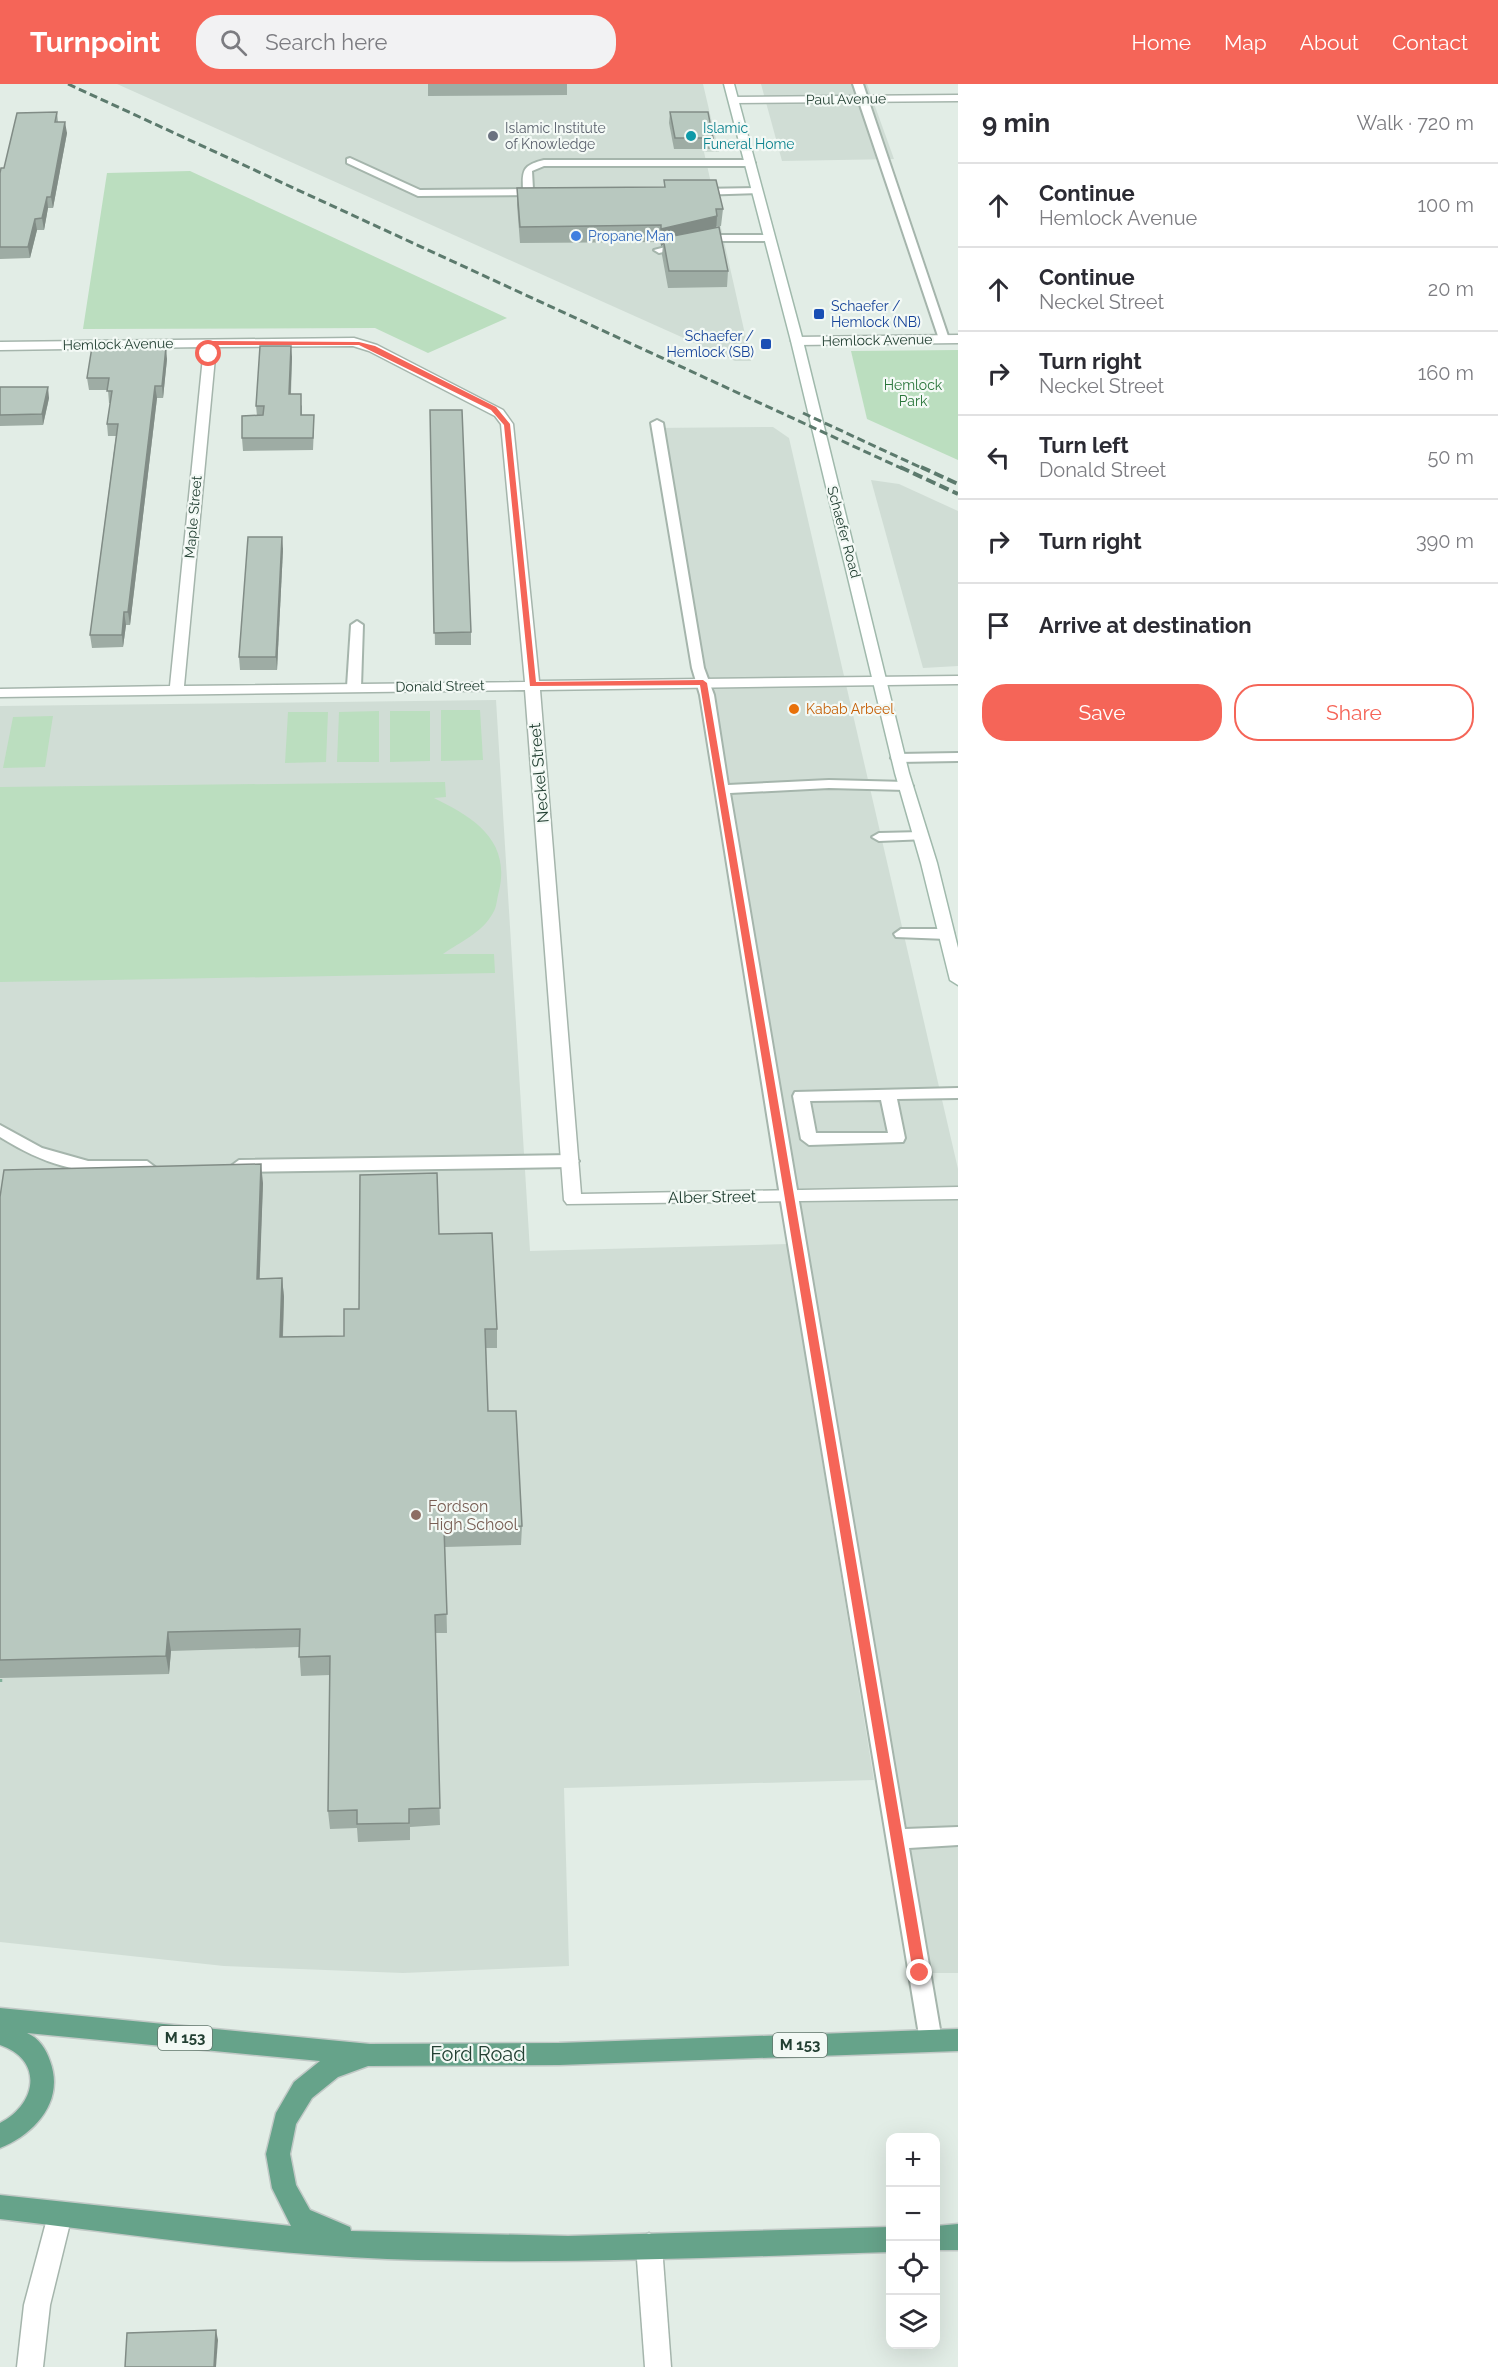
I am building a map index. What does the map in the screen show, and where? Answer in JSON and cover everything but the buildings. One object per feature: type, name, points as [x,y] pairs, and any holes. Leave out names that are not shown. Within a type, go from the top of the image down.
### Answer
[{"type":"main road","name":"Ford Road","points":[[0,2019],[370,2055],[559,2054],[958,2040]]},
{"type":"main road","points":[[0,2034],[28,2045],[44,2069],[44,2084],[32,2114],[13,2131],[0,2136]]},
{"type":"main road","points":[[370,2055],[330,2068],[303,2090],[285,2121],[278,2154],[284,2188],[301,2219],[330,2234],[386,2246]]},
{"type":"main road","points":[[0,2207],[60,2215],[386,2246],[568,2249],[886,2239]]},
{"type":"main road","points":[[940,2238],[958,2237]]},
{"type":"street","name":"Schaefer Road","points":[[729,84],[797,341],[898,758],[922,836],[958,977]]},
{"type":"street","name":"Paul Avenue","points":[[734,100],[958,98]]},
{"type":"street","name":"Hemlock Avenue","points":[[797,341],[958,339]]},
{"type":"street","name":"Hemlock Avenue","points":[[0,346],[354,342],[373,348],[442,383]]},
{"type":"street","name":"Maple Street","points":[[177,690],[210,343]]},
{"type":"street","name":"Neckel Street","points":[[442,383],[494,409],[507,424],[532,685],[573,1200]]},
{"type":"street","name":"Donald Street","points":[[0,693],[958,680]]},
{"type":"street","name":"Alber Street","points":[[573,1200],[958,1193]]},
{"type":"street","points":[[30,2367],[37,2305],[60,2215]]},
{"type":"street","points":[[649,2246],[658,2367]]},
{"type":"lane","points":[[858,84],[945,339]]},
{"type":"lane","points":[[350,161],[418,193],[551,192]]},
{"type":"lane","points":[[528,192],[527,171],[530,167],[544,163],[750,163]]},
{"type":"lane","points":[[681,192],[757,191]]},
{"type":"lane","points":[[659,250],[711,238],[769,238]]},
{"type":"lane","points":[[657,423],[698,668],[703,683],[722,789],[788,1196],[931,2041]]},
{"type":"lane","points":[[354,687],[357,625]]},
{"type":"lane","points":[[898,758],[958,757]]},
{"type":"lane","points":[[722,789],[829,784],[906,786]]},
{"type":"lane","points":[[879,837],[922,836]]},
{"type":"lane","points":[[901,934],[946,934]]},
{"type":"lane","points":[[888,1094],[897,1138],[809,1139],[801,1096],[888,1094],[958,1093]]},
{"type":"lane","points":[[0,1130],[36,1152],[88,1167],[159,1167]]},
{"type":"lane","points":[[218,1166],[571,1161]]},
{"type":"lane","points":[[897,1839],[958,1836]]},
{"type":"shaded area","points":[[117,84],[703,84],[719,152],[704,152],[751,361],[735,361]]},
{"type":"shaded area","points":[[761,84],[867,84],[894,159],[782,161]]},
{"type":"shaded area","points":[[773,427],[789,438],[958,1169],[958,1973],[920,1973],[652,428]]},
{"type":"shaded area","points":[[871,480],[899,484],[958,511],[958,666],[923,668]]},
{"type":"shaded area","name":"Fordson High School","points":[[496,700],[530,1251],[787,1244],[874,1780],[564,1788],[569,1966],[403,1973],[224,1966],[0,1942],[0,706]]},
{"type":"green space","points":[[190,171],[507,318],[428,353],[375,328],[83,329],[107,173]]},
{"type":"green space","name":"Hemlock Park","points":[[958,350],[958,460],[867,419],[851,351]]},
{"type":"green space","points":[[441,710],[480,710],[483,760],[441,761]]},
{"type":"green space","points":[[379,711],[379,762],[337,762],[339,712]]},
{"type":"green space","points":[[390,711],[430,711],[430,761],[390,762]]},
{"type":"green space","points":[[288,712],[328,712],[326,762],[285,763]]},
{"type":"green space","points":[[53,716],[45,767],[3,768],[13,717]]},
{"type":"green space","points":[[445,782],[446,797],[434,798],[462,813],[486,832],[494,844],[501,873],[495,908],[488,920],[477,932],[443,954],[494,954],[495,973],[0,982],[0,787]]},
{"type":"railway","points":[[68,84],[903,469]]},
{"type":"railway","points":[[803,413],[924,469]]},
{"type":"railway","points":[[900,467],[958,494]]},
{"type":"railway","points":[[921,467],[958,484]]},
{"type":"place","name":"Islamic Institute of Knowledge","points":[[493,136]]},
{"type":"place","name":"Islamic Funeral Home","points":[[691,136]]},
{"type":"place","name":"Propane Man","points":[[576,236]]},
{"type":"place","name":"Schaefer / Hemlock (NB)","points":[[819,314]]},
{"type":"place","name":"Schaefer / Hemlock (SB)","points":[[766,344]]},
{"type":"place","name":"Kabab Arbeel","points":[[794,709]]},
{"type":"place","name":"Fordson High School","points":[[416,1515]]},
{"type":"route","points":[[209,354],[210,343],[344,342],[359,344],[373,348],[494,409],[507,424],[532,685],[703,683],[707,695],[788,1196],[920,1973]]}]
